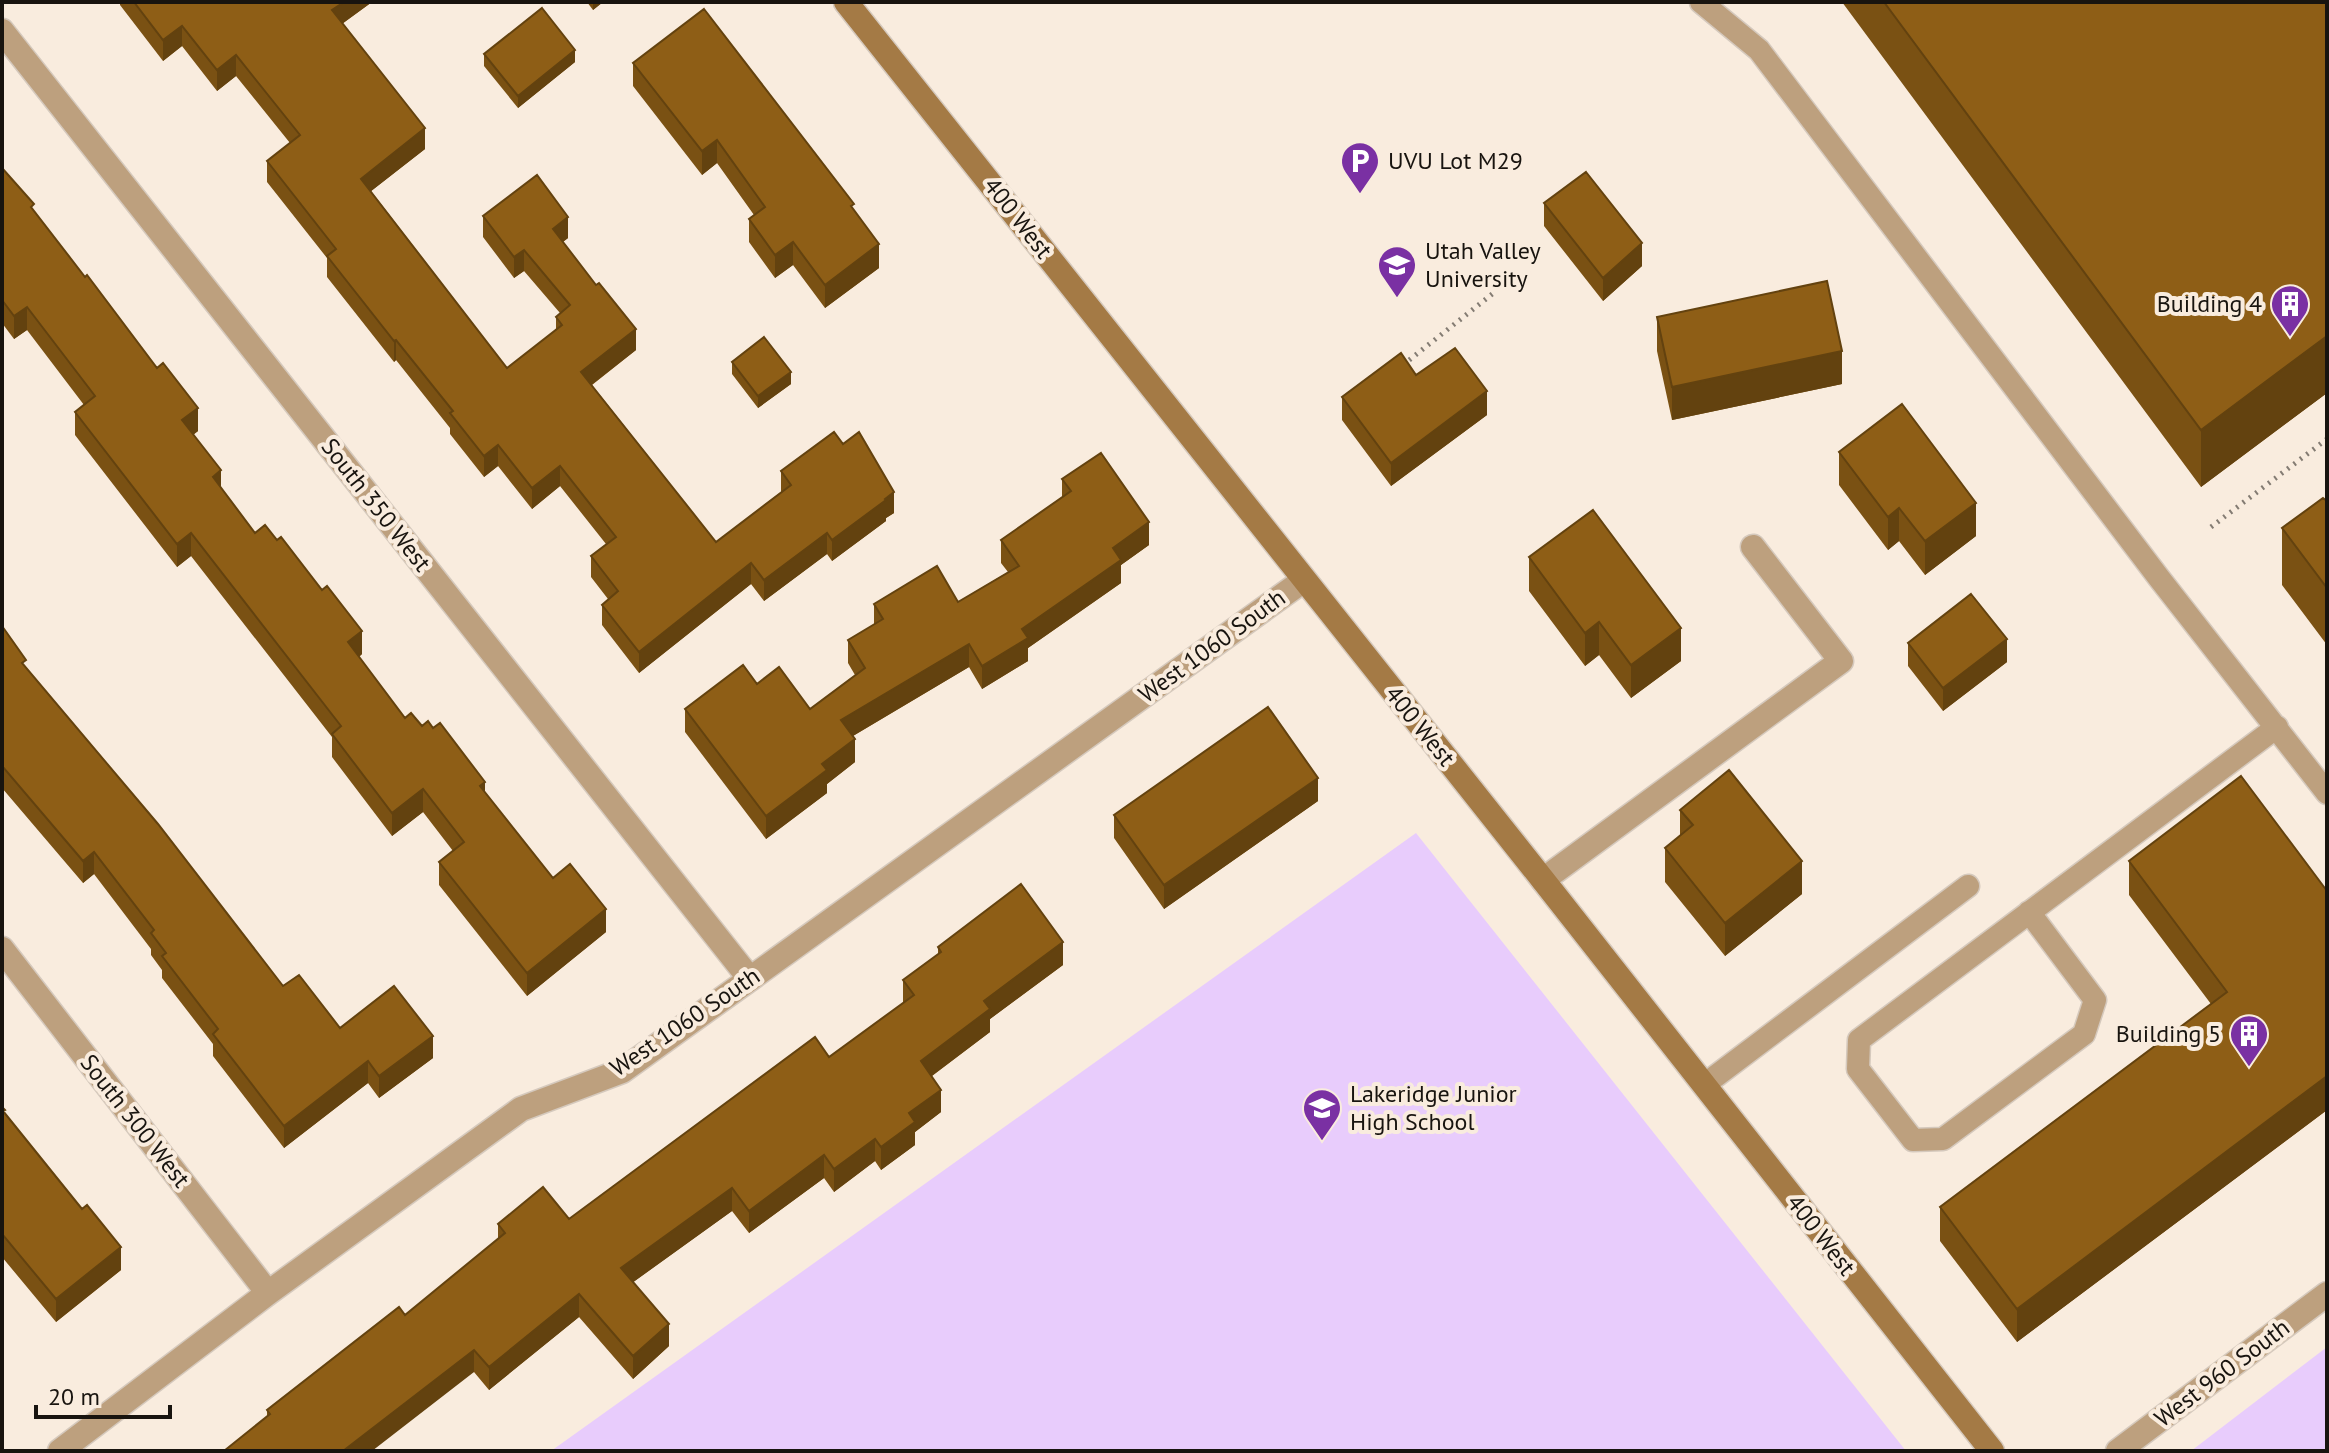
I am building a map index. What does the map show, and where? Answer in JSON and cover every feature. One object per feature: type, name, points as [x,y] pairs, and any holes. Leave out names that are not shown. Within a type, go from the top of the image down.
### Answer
[{"type":"main road","name":"400 West","points":[[846,2],[1992,1451]]},
{"type":"street","name":"South 350 West","points":[[2,31],[750,979]]},
{"type":"street","points":[[1543,880],[1841,661],[1753,547]]},
{"type":"street","name":"West 1060 South","points":[[60,1451],[268,1293],[521,1109],[622,1071],[1304,580]]},
{"type":"street","name":"South 300 West","points":[[2,949],[268,1293]]},
{"type":"street","name":"West 960 South","points":[[2118,1451],[2327,1294]]},
{"type":"lane","points":[[1701,2],[1759,50],[2159,578],[2327,793]]},
{"type":"lane","points":[[2029,912],[2095,1000],[2084,1034],[1943,1139],[1913,1140],[1858,1069],[1859,1040],[2029,912],[2277,727]]},
{"type":"lane","points":[[1704,1085],[1968,886]]},
{"type":"path","points":[[1400,367],[1496,291]]},
{"type":"path","points":[[2211,527],[2327,439]]},
{"type":"shaded area","name":"Lakeridge Junior High School","points":[[1416,833],[1906,1451],[551,1451]]},
{"type":"shaded area","points":[[2327,1347],[2327,1451],[2191,1451]]},
{"type":"building","points":[[134,2],[344,2],[332,10],[425,128],[361,179],[507,368],[562,325],[556,317],[570,305],[524,250],[514,257],[483,216],[537,175],[568,217],[553,229],[596,285],[599,283],[636,329],[581,372],[716,542],[791,485],[781,471],[834,432],[843,444],[859,432],[894,492],[832,540],[827,533],[764,580],[751,563],[639,652],[602,605],[618,591],[591,556],[616,537],[560,466],[532,488],[498,445],[484,456],[450,413],[453,411],[327,256],[336,249],[267,161],[300,135],[236,55],[217,70],[182,26],[163,40]]},
{"type":"building","points":[[1884,2],[2327,2],[2327,336],[2201,430]]},
{"type":"building","points":[[542,8],[575,50],[518,96],[484,54]]},
{"type":"building","points":[[704,9],[854,204],[851,206],[879,244],[825,285],[793,242],[775,255],[749,219],[765,207],[717,140],[702,151],[633,63]]},
{"type":"building","points":[[2,168],[34,204],[31,207],[157,368],[163,363],[198,408],[182,420],[221,470],[213,477],[255,533],[265,525],[277,540],[281,537],[322,590],[327,586],[362,631],[348,642],[405,718],[411,713],[422,726],[428,721],[433,728],[440,723],[485,782],[480,786],[553,878],[570,864],[606,909],[527,973],[439,862],[464,842],[423,789],[392,813],[332,734],[341,726],[191,533],[177,544],[75,412],[95,396],[27,307],[14,316],[2,300]]},
{"type":"building","points":[[1586,172],[1642,243],[1603,278],[1544,203]]},
{"type":"building","points":[[1827,281],[1842,351],[1672,387],[1657,317]]},
{"type":"building","points":[[764,337],[791,372],[758,396],[732,362]]},
{"type":"building","points":[[1455,348],[1487,391],[1391,463],[1342,397],[1401,353],[1416,375]]},
{"type":"building","points":[[1902,404],[1976,503],[1925,541],[1899,508],[1888,517],[1839,452]]},
{"type":"building","points":[[1101,453],[1149,522],[1113,548],[1121,560],[1022,629],[1028,638],[982,666],[969,644],[841,720],[855,739],[822,764],[827,770],[766,816],[685,709],[743,665],[757,684],[779,667],[810,709],[865,668],[848,640],[883,619],[874,604],[937,566],[958,602],[1019,566],[1001,540],[1071,491],[1062,479]]},
{"type":"building","points":[[2323,498],[2327,501],[2327,588],[2282,528]]},
{"type":"building","points":[[1593,510],[1681,628],[1631,665],[1599,622],[1585,633],[1529,557]]},
{"type":"building","points":[[1971,594],[2007,639],[1943,688],[1908,643]]},
{"type":"building","points":[[2,626],[26,660],[22,663],[158,824],[283,986],[299,975],[340,1028],[394,986],[433,1036],[379,1076],[368,1061],[284,1126],[213,1034],[218,1029],[162,956],[166,953],[151,933],[154,930],[94,852],[83,861],[2,766]]},
{"type":"building","points":[[1268,707],[1318,778],[1164,885],[1114,815]]},
{"type":"building","points":[[1729,770],[1802,861],[1725,923],[1665,848],[1693,825],[1680,810]]},
{"type":"building","name":"Building 5","points":[[2241,776],[2327,891],[2327,1076],[2017,1309],[1940,1207],[2227,992],[2129,861]]},
{"type":"building","points":[[1021,884],[1063,942],[984,1001],[990,1009],[921,1061],[941,1090],[909,1113],[915,1122],[881,1147],[875,1139],[834,1169],[824,1155],[749,1211],[732,1188],[621,1268],[669,1324],[633,1356],[579,1294],[489,1367],[474,1350],[343,1451],[224,1451],[270,1414],[267,1410],[399,1307],[405,1315],[505,1233],[498,1224],[543,1187],[569,1219],[815,1037],[829,1057],[914,995],[903,980],[941,952],[938,947]]},
{"type":"building","points":[[2,1107],[82,1209],[87,1205],[121,1247],[56,1299],[2,1234]]},
{"type":"place","name":"UVU Lot M29","points":[[1360,195]]},
{"type":"place","name":"Utah Valley University","points":[[1397,299]]},
{"type":"place","name":"Building 4","points":[[2290,338]]},
{"type":"place","name":"Building 5","points":[[2249,1068]]},
{"type":"place","name":"Lakeridge Junior High School","points":[[1322,1142]]}]
